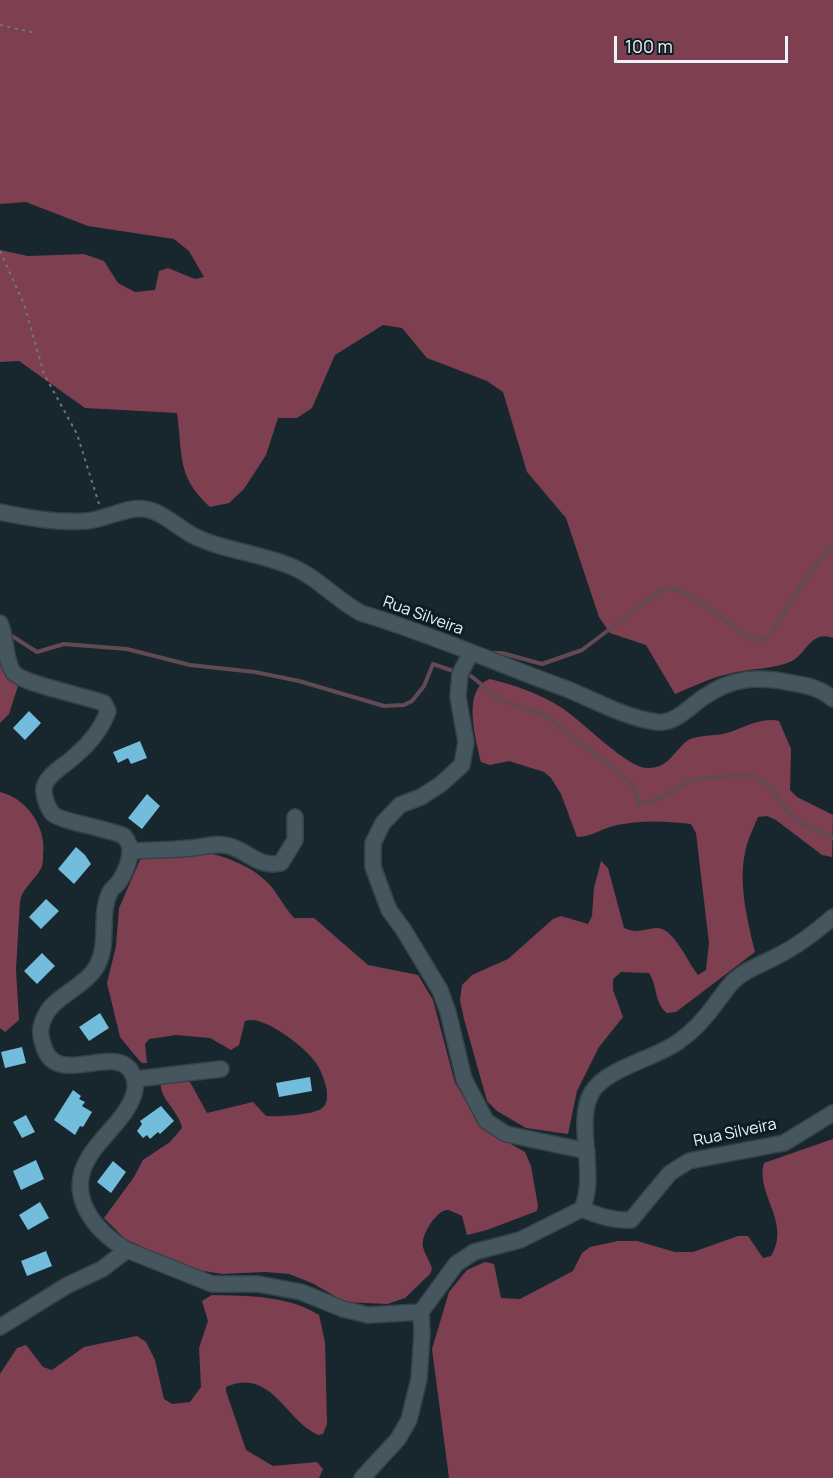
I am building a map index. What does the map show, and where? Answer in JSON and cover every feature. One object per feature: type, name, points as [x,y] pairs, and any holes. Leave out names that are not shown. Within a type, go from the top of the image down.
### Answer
[{"type":"street","name":"Rua Silveira","points":[[0,512],[51,520],[86,521],[145,508],[159,514],[193,536],[210,543],[297,569],[361,613],[471,652],[629,715],[659,722],[675,719],[706,696],[723,687],[750,678],[806,684],[825,692],[833,699]]},
{"type":"street","points":[[0,623],[12,671],[21,680],[88,696],[104,703],[108,711],[105,721],[96,735],[50,777],[44,789],[46,801],[53,814],[62,819],[111,830],[124,836],[131,851],[125,870],[120,881],[111,891],[106,906],[103,950],[98,964],[89,976],[47,1011],[39,1030],[44,1052],[51,1060],[66,1066],[101,1061],[116,1062],[130,1068],[136,1079],[134,1093],[126,1110],[88,1158],[80,1183],[84,1205],[94,1225],[111,1241],[127,1250],[212,1284],[258,1284],[301,1292],[343,1309],[368,1315],[421,1312]]},
{"type":"street","points":[[471,652],[460,674],[458,697],[466,742],[462,765],[441,784],[421,797],[400,805],[383,823],[373,843],[373,867],[389,910],[440,990],[448,1012],[464,1079],[486,1121],[506,1134],[587,1151]]},
{"type":"street","points":[[131,851],[194,848],[217,844],[230,846],[265,864],[273,865],[281,863],[295,840],[295,817]]},
{"type":"street","points":[[362,1478],[398,1439],[409,1420],[419,1379],[421,1312],[456,1264],[474,1252],[520,1240],[582,1209],[587,1199],[589,1181],[586,1118],[591,1094],[598,1084],[608,1075],[651,1057],[679,1042],[707,1014],[737,978],[750,969],[782,954],[833,917]]},
{"type":"street","points":[[136,1079],[221,1069]]},
{"type":"street","name":"Rua Silveira","points":[[582,1209],[618,1221],[632,1220],[670,1173],[689,1161],[784,1143],[833,1113]]},
{"type":"street","points":[[0,1328],[66,1286],[102,1269],[127,1250]]},
{"type":"path","points":[[0,25],[36,33]]},
{"type":"path","points":[[0,251],[24,304],[44,374],[77,434],[104,518]]},
{"type":"shaded area","points":[[0,0],[833,0],[833,638],[819,637],[792,661],[784,664],[721,676],[675,694],[646,645],[610,633],[599,617],[566,518],[527,472],[503,392],[487,381],[427,358],[402,328],[383,325],[335,355],[312,408],[297,418],[278,418],[266,455],[244,489],[229,503],[210,507],[199,496],[186,475],[177,413],[85,408],[19,361],[0,362],[0,250],[28,256],[84,254],[104,261],[118,283],[135,292],[155,290],[159,271],[168,268],[195,279],[204,277],[189,251],[174,239],[88,226],[26,202],[0,204]]},
{"type":"shaded area","points":[[0,665],[18,686],[9,714],[0,723]]},
{"type":"shaded area","points":[[490,679],[527,690],[554,703],[628,760],[647,768],[654,768],[665,763],[690,739],[723,734],[765,720],[779,721],[791,749],[790,790],[797,797],[833,815],[832,857],[822,855],[776,820],[767,816],[758,817],[750,835],[743,865],[745,903],[755,952],[676,1012],[667,1013],[663,1009],[649,973],[621,972],[613,979],[613,990],[623,1017],[599,1047],[577,1091],[568,1134],[526,1128],[497,1111],[487,1101],[464,1019],[460,1000],[462,985],[472,975],[508,959],[553,919],[561,916],[588,924],[592,916],[594,888],[601,861],[608,868],[624,928],[636,931],[662,929],[680,946],[698,975],[706,970],[709,943],[696,833],[691,824],[645,822],[626,823],[577,837],[561,794],[551,778],[544,772],[509,761],[490,765],[481,762],[474,728],[473,704],[481,684]]},
{"type":"shaded area","points":[[0,792],[19,801],[34,816],[39,825],[43,845],[42,867],[20,901],[16,970],[19,1020],[5,1032],[0,1028]]},
{"type":"shaded area","points":[[208,853],[226,858],[261,876],[294,918],[314,918],[368,965],[418,975],[433,1000],[455,1083],[486,1130],[525,1152],[531,1166],[537,1211],[467,1235],[462,1216],[448,1210],[439,1214],[427,1230],[423,1242],[432,1269],[430,1274],[405,1298],[387,1304],[345,1302],[312,1283],[289,1274],[265,1272],[222,1274],[191,1269],[125,1239],[104,1218],[134,1177],[143,1160],[170,1142],[182,1128],[163,1093],[161,1082],[180,1079],[190,1082],[207,1113],[253,1102],[266,1116],[294,1115],[321,1109],[327,1100],[325,1081],[313,1059],[285,1035],[263,1023],[253,1020],[245,1021],[239,1045],[231,1050],[210,1038],[176,1035],[149,1039],[145,1044],[147,1063],[142,1063],[120,1037],[107,983],[116,946],[119,908],[141,858],[180,858]]},
{"type":"shaded area","points":[[833,1139],[833,1478],[449,1478],[432,1349],[449,1292],[467,1270],[485,1262],[494,1264],[501,1298],[520,1299],[573,1271],[582,1253],[590,1247],[618,1241],[637,1241],[675,1252],[693,1252],[738,1236],[748,1236],[763,1258],[771,1256],[778,1232],[764,1186],[764,1163]]},
{"type":"shaded area","points":[[212,1295],[253,1296],[281,1300],[307,1308],[319,1315],[325,1342],[327,1424],[323,1434],[318,1435],[306,1428],[266,1389],[255,1384],[242,1383],[226,1387],[226,1391],[246,1450],[273,1466],[317,1462],[323,1469],[319,1478],[0,1478],[0,1374],[17,1348],[26,1345],[43,1367],[52,1370],[84,1347],[137,1336],[146,1342],[155,1360],[164,1399],[172,1404],[190,1402],[201,1387],[199,1348],[208,1321],[202,1301]]},
{"type":"building","points":[[29,711],[41,723],[25,740],[13,728]]},
{"type":"building","points":[[140,741],[147,758],[131,764],[128,758],[118,763],[113,752]]},
{"type":"building","points":[[147,794],[160,806],[142,829],[128,818]]},
{"type":"building","points":[[76,847],[91,864],[74,884],[58,869]]},
{"type":"building","points":[[46,899],[59,911],[41,929],[29,917]]},
{"type":"building","points":[[42,953],[55,966],[37,984],[24,971]]},
{"type":"building","points":[[100,1013],[109,1028],[89,1041],[79,1027]]},
{"type":"building","points":[[22,1047],[26,1063],[5,1068],[1,1052]]},
{"type":"building","points":[[310,1077],[312,1091],[279,1097],[276,1083]]},
{"type":"building","points":[[73,1090],[81,1096],[79,1099],[85,1102],[82,1106],[92,1112],[75,1135],[54,1120]]},
{"type":"building","points":[[161,1106],[174,1121],[160,1134],[158,1132],[150,1139],[147,1135],[143,1138],[137,1131],[142,1124],[140,1121]]},
{"type":"building","points":[[26,1115],[35,1132],[22,1138],[13,1122]]},
{"type":"building","points":[[36,1160],[44,1179],[21,1190],[13,1171]]},
{"type":"building","points":[[113,1161],[126,1172],[111,1193],[97,1182]]},
{"type":"building","points":[[40,1202],[49,1218],[28,1230],[19,1215]]},
{"type":"building","points":[[46,1251],[52,1266],[27,1276],[21,1261]]},
{"type":"waterway","points":[[490,653],[502,653],[542,664],[582,650],[660,591],[670,588],[687,593],[751,639],[763,640],[772,632],[808,575],[829,548],[833,547]]},
{"type":"waterway","points":[[12,636],[37,652],[64,644],[127,649],[190,665],[255,672],[299,681],[384,706],[404,705],[412,701],[424,686],[433,664],[456,672]]},
{"type":"waterway","points":[[471,676],[502,701],[546,716],[630,782],[637,794],[638,804],[659,799],[688,782],[699,779],[734,775],[754,776],[769,786],[788,812],[801,823],[833,838]]}]
